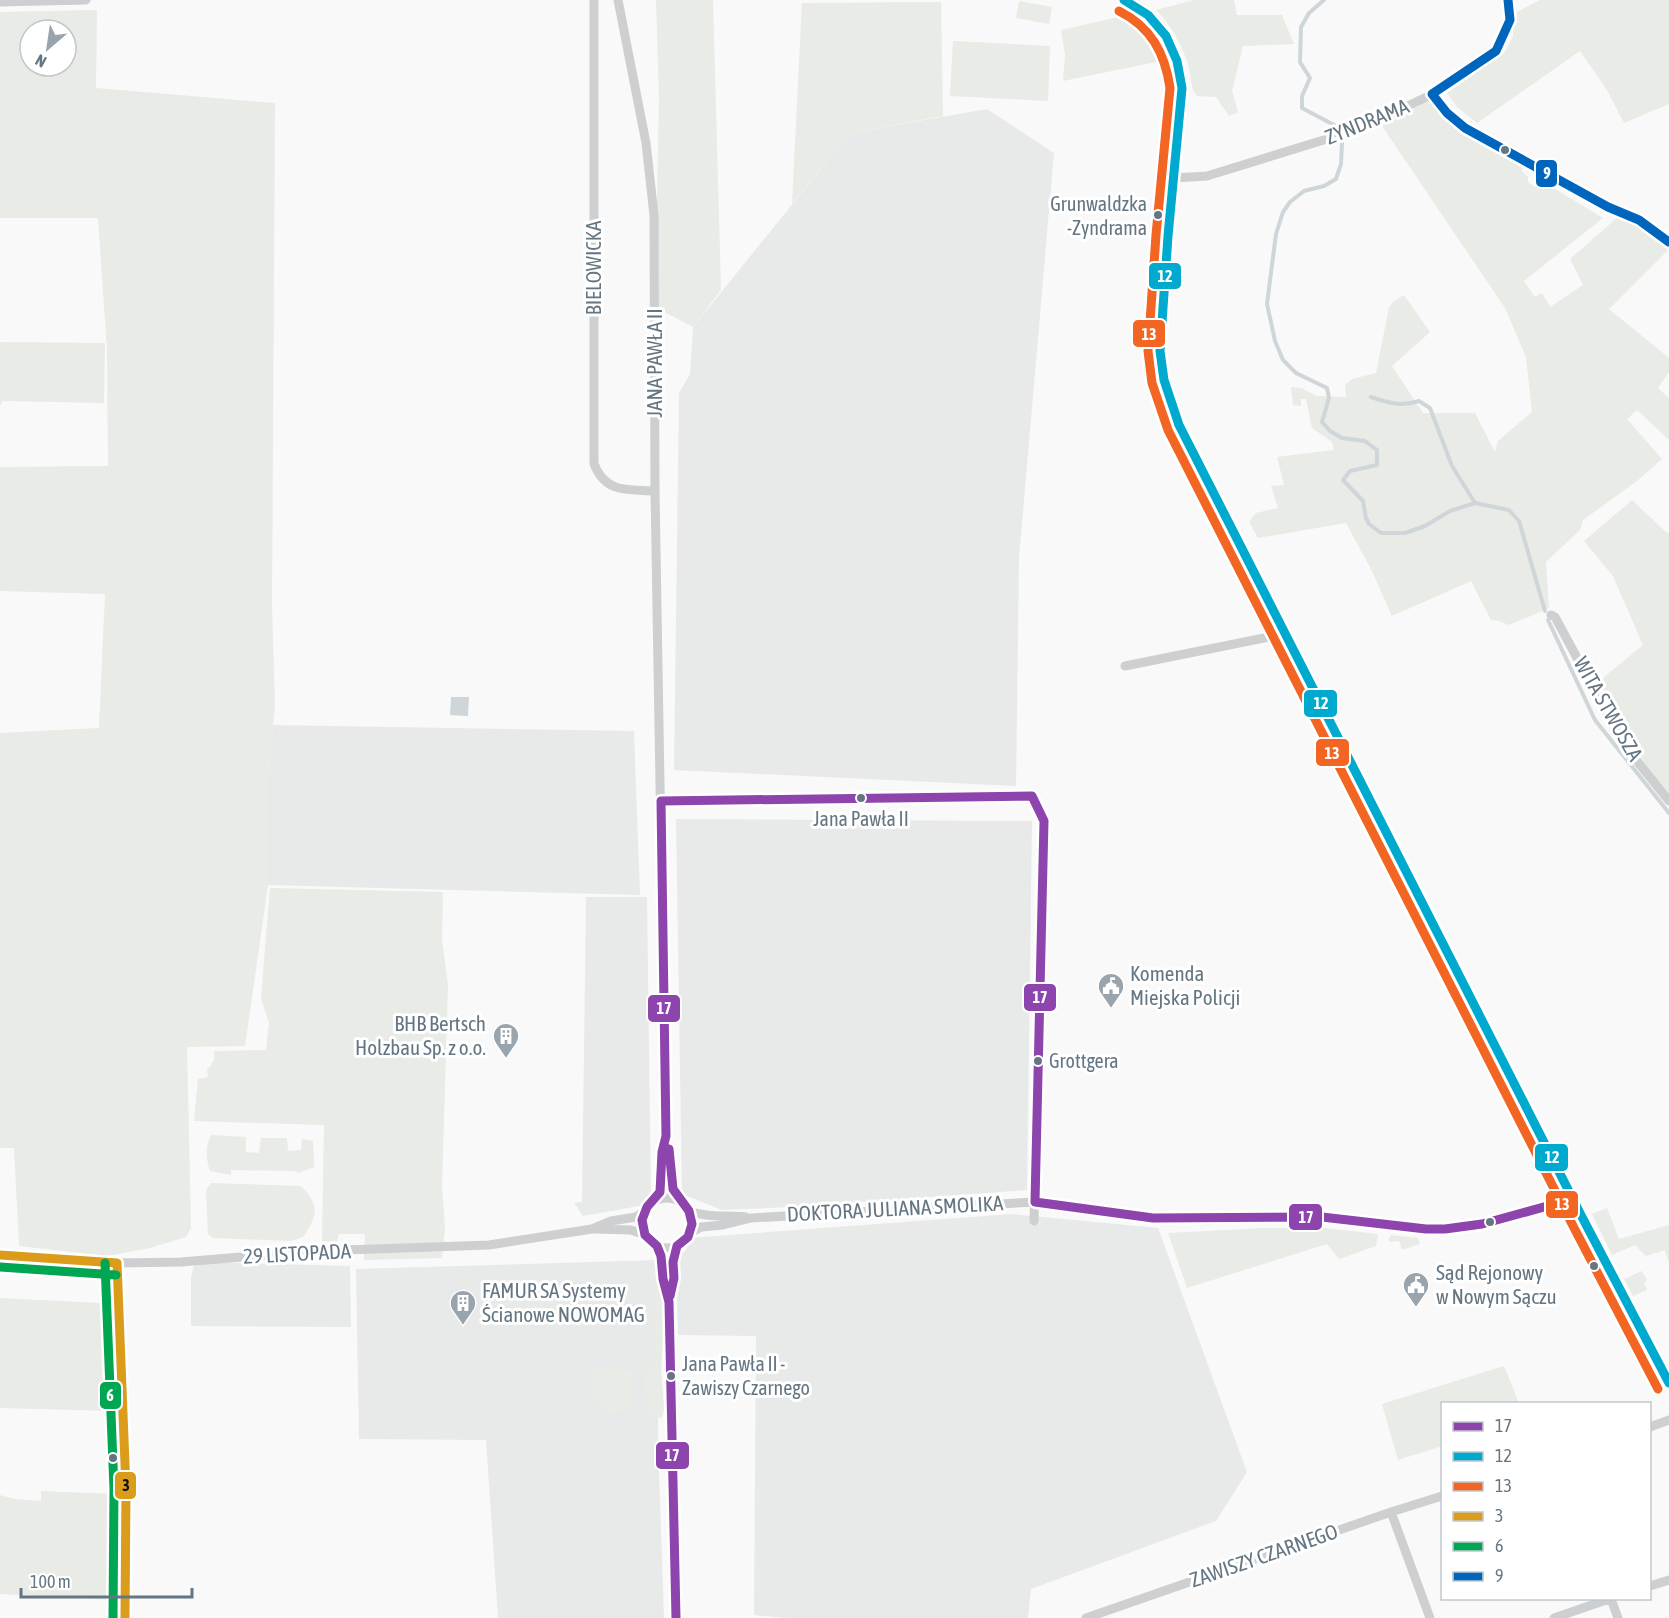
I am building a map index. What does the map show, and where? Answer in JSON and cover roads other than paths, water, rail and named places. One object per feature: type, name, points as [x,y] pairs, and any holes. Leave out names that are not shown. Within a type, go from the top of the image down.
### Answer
[{"type":"street","points":[[0,2],[86,0]]},
{"type":"street","name":"BIELOWICKA","points":[[594,0],[594,464],[603,480],[613,487],[624,490],[655,491]]},
{"type":"street","name":"JANA PAWŁA II","points":[[618,0],[646,143],[652,188],[655,258],[655,491],[666,1136],[671,1156],[673,1189],[680,1201]]},
{"type":"street","points":[[1124,0],[1144,12],[1163,30],[1173,47],[1181,70],[1182,88],[1160,351],[1171,406],[1284,634],[1669,1383]]},
{"type":"street","name":"ZYNDRAMA","points":[[1174,178],[1207,176],[1343,134],[1432,94],[1496,51],[1510,20],[1508,0]]},
{"type":"street","points":[[1432,94],[1455,122],[1608,207],[1639,220],[1669,242]]},
{"type":"street","name":"WITA STWOSZA","points":[[1551,615],[1555,616],[1624,745],[1669,801]]},
{"type":"street","points":[[1125,666],[1284,634]]},
{"type":"street","points":[[661,801],[1032,796],[1044,821],[1034,1221]]},
{"type":"street","name":"JANA PAWŁA II","points":[[654,1200],[661,1186],[662,1152],[666,1136]]},
{"type":"street","points":[[657,1246],[663,1248],[677,1246],[690,1233],[692,1224],[689,1210],[680,1201],[668,1197],[654,1200],[644,1211],[642,1220],[645,1234],[657,1246],[661,1256],[663,1279],[669,1302],[677,1618],[685,1618]]},
{"type":"street","name":"DOKTORA JULIANA SMOLIKA","points":[[690,1233],[701,1227],[723,1225],[751,1218],[1035,1202],[1072,1205],[1151,1218],[1208,1220],[1321,1216],[1426,1229],[1472,1227],[1572,1198]]},
{"type":"street","name":"DOKTORA JULIANA SMOLIKA","points":[[689,1210],[701,1215],[723,1214],[751,1218]]},
{"type":"street","name":"29 LISTOPADA","points":[[0,1255],[117,1263],[170,1262],[316,1251],[489,1245],[592,1229],[611,1221],[636,1217],[644,1211]]},
{"type":"street","name":"29 LISTOPADA","points":[[592,1229],[631,1230],[645,1234]]},
{"type":"street","points":[[669,1302],[677,1246]]},
{"type":"street","points":[[117,1263],[126,1489],[125,1618]]},
{"type":"street","points":[[1651,1427],[1669,1420]]},
{"type":"street","name":"ZAWISZY CZARNEGO","points":[[1086,1618],[1441,1497]]},
{"type":"street","points":[[1391,1512],[1430,1618]]},
{"type":"street","points":[[1651,1586],[1669,1580]]},
{"type":"street","points":[[1554,1618],[1609,1600]]},
{"type":"street","points":[[1612,1600],[1618,1618]]},
{"type":"waterway","points":[[1324,0],[1309,13],[1301,27],[1300,62],[1310,78],[1302,96],[1302,108],[1336,126],[1342,143],[1341,164],[1336,179],[1324,186],[1304,191],[1290,202],[1283,212],[1276,234],[1267,304],[1275,341],[1283,360],[1296,373],[1327,388],[1329,398],[1322,422],[1330,431],[1342,438],[1365,441],[1377,450],[1377,465],[1350,471],[1343,480],[1363,501],[1369,524],[1381,533],[1405,533],[1425,526],[1450,511],[1475,503],[1509,510],[1519,521],[1545,611]]},
{"type":"waterway","points":[[1371,397],[1395,404],[1419,401],[1430,408],[1452,466],[1475,503]]},
{"type":"waterway","points":[[1548,620],[1595,720],[1669,813]]},
{"type":"place","name":"Grunwaldzka -Zyndrama","points":[[1158,215]]},
{"type":"place","name":"Jana Pawła II","points":[[861,798]]},
{"type":"place","name":"Komenda Miejska Policji","points":[[1111,1009]]},
{"type":"place","name":"BHB Bertsch Holzbau Sp. z o.o.","points":[[506,1059]]},
{"type":"place","name":"Grottgera","points":[[1038,1061]]},
{"type":"place","name":"Sąd Rejonowy w Nowym Sączu","points":[[1416,1308]]},
{"type":"place","name":"FAMUR SA Systemy Ścianowe NOWOMAG","points":[[463,1326]]},
{"type":"place","name":"Jana Pawła II - Zawiszy Czarnego","points":[[671,1376]]}]
